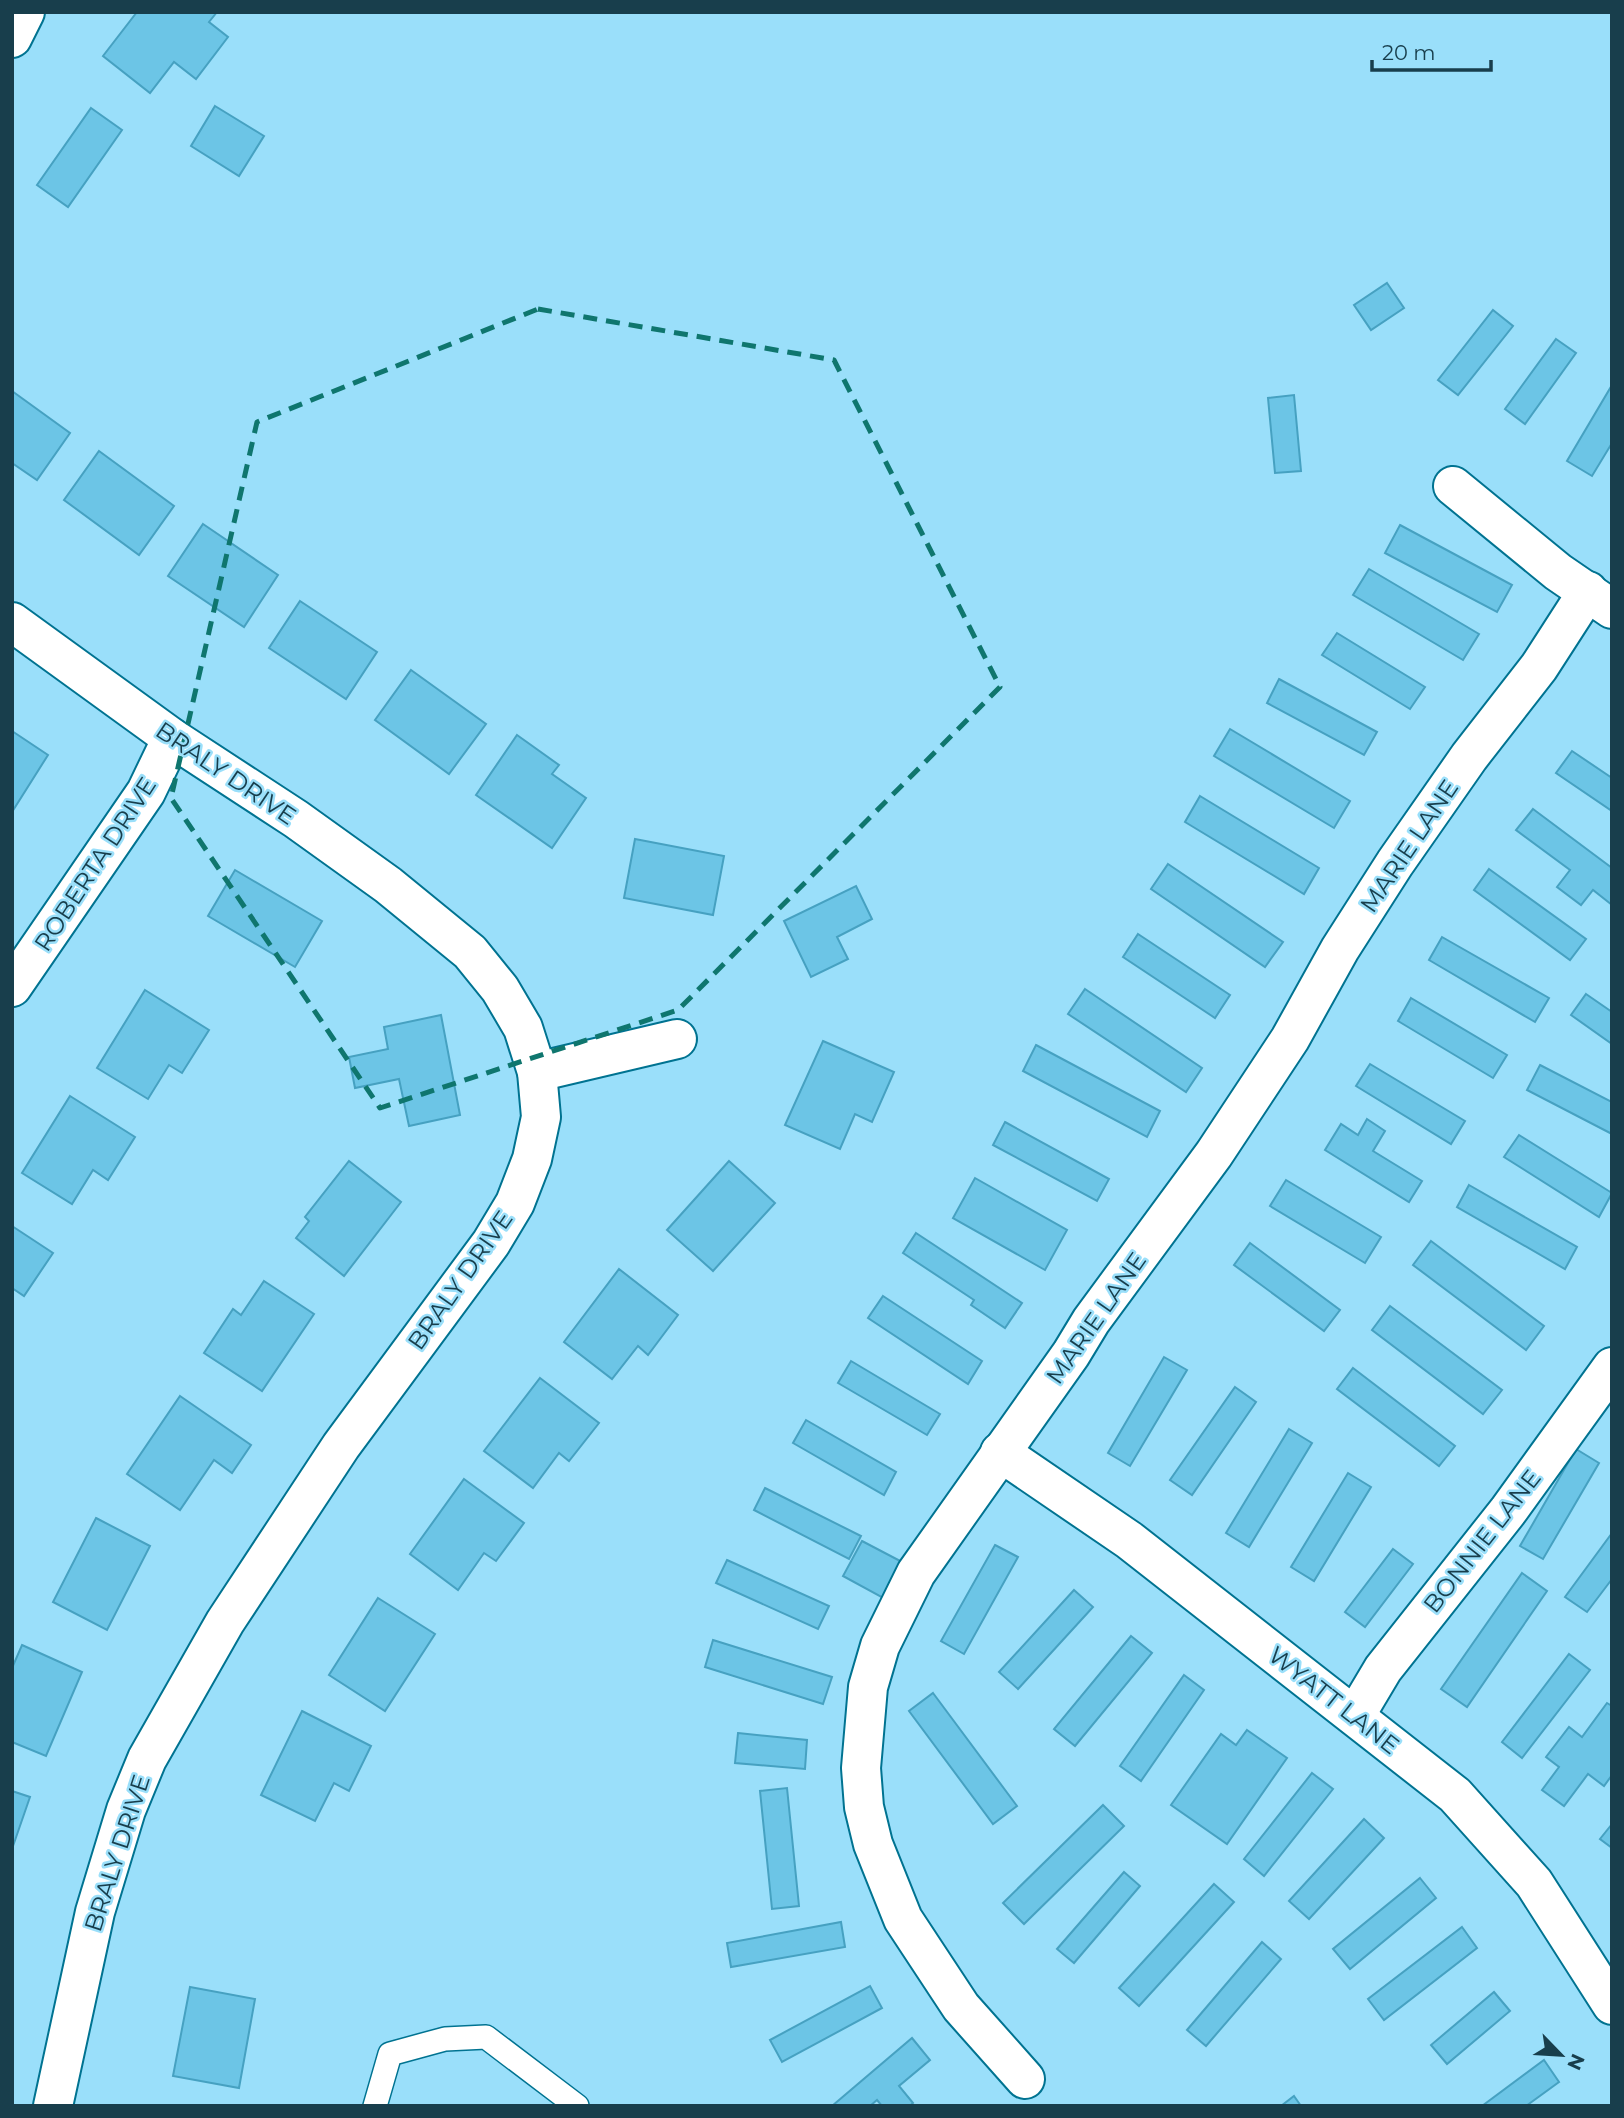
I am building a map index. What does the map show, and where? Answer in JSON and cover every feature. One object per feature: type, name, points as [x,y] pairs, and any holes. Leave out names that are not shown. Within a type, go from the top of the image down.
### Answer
[{"type":"street","points":[[12,38],[25,12]]},
{"type":"street","points":[[1453,486],[1558,572],[1600,600]]},
{"type":"street","name":"MARIE LANE","points":[[1025,2079],[961,2007],[903,1919],[873,1844],[864,1807],[861,1768],[869,1687],[880,1646],[916,1573],[1214,1154],[1290,1039],[1340,949],[1395,863],[1469,757],[1539,667],[1600,600]]},
{"type":"street","name":"BRALY DRIVE","points":[[12,622],[172,738],[296,819],[388,885],[470,952],[500,989],[523,1028],[537,1072],[541,1116],[532,1159],[515,1203],[491,1243],[333,1457],[225,1622],[147,1759],[126,1810],[95,1912],[53,2106]]},
{"type":"street","name":"ROBERTA DRIVE","points":[[12,988],[146,792],[172,738]]},
{"type":"street","points":[[537,1072],[677,1039]]},
{"type":"street","name":"BONNIE LANE","points":[[1355,1716],[1383,1668],[1508,1511],[1610,1376]]},
{"type":"street","name":"WYATT LANE","points":[[1000,1452],[1129,1540],[1455,1795],[1525,1874],[1612,2005]]},
{"type":"lane","points":[[375,2106],[390,2054],[444,2039],[486,2037],[577,2106]]},
{"type":"highlighted area","points":[[538,309],[834,360],[1000,687],[678,1010],[380,1108],[171,798],[257,422]]},
{"type":"building","points":[[137,12],[217,12],[209,22],[228,37],[196,79],[174,62],[150,93],[103,56]]},
{"type":"building","points":[[215,106],[264,136],[239,176],[191,146]]},
{"type":"building","points":[[91,108],[122,130],[68,207],[37,185]]},
{"type":"building","points":[[1387,283],[1404,308],[1371,330],[1354,305]]},
{"type":"building","points":[[1493,310],[1513,326],[1458,395],[1438,380]]},
{"type":"building","points":[[1556,339],[1576,353],[1525,424],[1505,409]]},
{"type":"building","points":[[1612,385],[1612,443],[1592,476],[1567,461]]},
{"type":"building","points":[[12,391],[70,433],[37,480],[12,463]]},
{"type":"building","points":[[1294,395],[1301,471],[1275,473],[1268,398]]},
{"type":"building","points":[[99,451],[174,506],[139,555],[64,500]]},
{"type":"building","points":[[203,524],[278,575],[244,627],[168,576]]},
{"type":"building","points":[[1400,525],[1512,585],[1497,612],[1385,553]]},
{"type":"building","points":[[1369,569],[1479,634],[1463,660],[1353,595]]},
{"type":"building","points":[[300,601],[377,652],[346,699],[269,648]]},
{"type":"building","points":[[1337,633],[1425,687],[1410,709],[1322,655]]},
{"type":"building","points":[[411,670],[486,724],[449,774],[375,720]]},
{"type":"building","points":[[1279,679],[1377,732],[1364,755],[1267,703]]},
{"type":"building","points":[[1230,729],[1350,801],[1334,828],[1214,756]]},
{"type":"building","points":[[12,731],[48,755],[12,812]]},
{"type":"building","points":[[517,735],[559,765],[552,774],[586,798],[552,848],[476,795]]},
{"type":"building","points":[[1572,751],[1612,778],[1612,811],[1556,773]]},
{"type":"building","points":[[1200,796],[1319,868],[1304,894],[1185,822]]},
{"type":"building","points":[[1533,809],[1612,868],[1612,905],[1593,890],[1581,905],[1557,887],[1570,870],[1516,830]]},
{"type":"building","points":[[635,839],[724,856],[713,915],[624,898]]},
{"type":"building","points":[[1168,864],[1283,942],[1265,967],[1151,889]]},
{"type":"building","points":[[1489,869],[1586,939],[1570,960],[1474,890]]},
{"type":"building","points":[[235,870],[322,921],[295,967],[208,916]]},
{"type":"building","points":[[856,886],[872,919],[837,937],[848,959],[811,977],[784,921]]},
{"type":"building","points":[[1138,934],[1230,995],[1215,1018],[1123,957]]},
{"type":"building","points":[[1442,937],[1549,998],[1535,1022],[1429,960]]},
{"type":"building","points":[[1085,989],[1202,1068],[1186,1092],[1068,1014]]},
{"type":"building","points":[[145,990],[209,1030],[182,1073],[169,1065],[148,1099],[97,1068]]},
{"type":"building","points":[[1586,994],[1612,1012],[1612,1044],[1571,1015]]},
{"type":"building","points":[[1411,998],[1507,1055],[1493,1078],[1398,1021]]},
{"type":"building","points":[[441,1015],[460,1115],[409,1126],[399,1079],[355,1088],[349,1057],[388,1049],[384,1027]]},
{"type":"building","points":[[823,1041],[894,1072],[872,1122],[855,1114],[840,1149],[785,1125]]},
{"type":"building","points":[[1036,1045],[1160,1111],[1147,1137],[1023,1071]]},
{"type":"building","points":[[1370,1064],[1465,1121],[1451,1144],[1356,1086]]},
{"type":"building","points":[[1540,1065],[1612,1102],[1612,1134],[1527,1090]]},
{"type":"building","points":[[70,1096],[135,1137],[108,1180],[93,1170],[72,1204],[22,1173]]},
{"type":"building","points":[[1367,1119],[1385,1131],[1373,1151],[1422,1181],[1409,1202],[1325,1150],[1341,1124],[1358,1135]]},
{"type":"building","points":[[1005,1122],[1109,1179],[1097,1201],[993,1145]]},
{"type":"building","points":[[1519,1135],[1612,1193],[1599,1217],[1504,1157]]},
{"type":"building","points":[[349,1161],[401,1202],[344,1276],[296,1238],[309,1221],[305,1217]]},
{"type":"building","points":[[729,1161],[775,1203],[713,1271],[667,1230]]},
{"type":"building","points":[[975,1178],[1067,1230],[1045,1270],[953,1218]]},
{"type":"building","points":[[1286,1180],[1381,1237],[1365,1263],[1270,1206]]},
{"type":"building","points":[[1469,1185],[1577,1247],[1565,1269],[1457,1207]]},
{"type":"building","points":[[12,1226],[53,1253],[24,1296],[12,1288]]},
{"type":"building","points":[[916,1233],[1022,1303],[1005,1328],[971,1305],[974,1300],[903,1253]]},
{"type":"building","points":[[1431,1241],[1544,1326],[1526,1350],[1413,1265]]},
{"type":"building","points":[[1250,1243],[1340,1310],[1324,1331],[1234,1265]]},
{"type":"building","points":[[619,1269],[678,1315],[648,1355],[638,1346],[612,1379],[564,1342]]},
{"type":"building","points":[[264,1281],[314,1314],[262,1391],[204,1353],[233,1309],[241,1315]]},
{"type":"building","points":[[883,1296],[982,1361],[968,1384],[868,1318]]},
{"type":"building","points":[[1390,1306],[1502,1390],[1483,1414],[1372,1330]]},
{"type":"building","points":[[1164,1357],[1187,1370],[1130,1466],[1108,1453]]},
{"type":"building","points":[[851,1361],[940,1414],[927,1435],[838,1383]]},
{"type":"building","points":[[1353,1368],[1455,1446],[1439,1466],[1337,1389]]},
{"type":"building","points":[[540,1378],[599,1423],[569,1461],[559,1453],[533,1488],[484,1451]]},
{"type":"building","points":[[1235,1387],[1256,1402],[1192,1495],[1170,1480]]},
{"type":"building","points":[[180,1396],[251,1445],[232,1473],[214,1460],[180,1510],[127,1474]]},
{"type":"building","points":[[806,1420],[896,1472],[884,1495],[793,1443]]},
{"type":"building","points":[[1289,1429],[1312,1443],[1249,1547],[1226,1533]]},
{"type":"building","points":[[1576,1449],[1599,1463],[1543,1559],[1520,1546]]},
{"type":"building","points":[[1348,1473],[1371,1487],[1314,1581],[1291,1567]]},
{"type":"building","points":[[464,1479],[524,1523],[496,1561],[484,1553],[458,1590],[410,1554]]},
{"type":"building","points":[[765,1488],[861,1536],[849,1559],[754,1510]]},
{"type":"building","points":[[96,1518],[150,1546],[107,1630],[53,1602]]},
{"type":"building","points":[[1612,1533],[1612,1579],[1587,1612],[1565,1597]]},
{"type":"building","points":[[862,1541],[904,1563],[885,1599],[843,1576]]},
{"type":"building","points":[[995,1545],[1018,1557],[964,1654],[941,1641]]},
{"type":"building","points":[[1393,1549],[1413,1564],[1365,1627],[1345,1612]]},
{"type":"building","points":[[727,1560],[829,1606],[818,1629],[716,1583]]},
{"type":"building","points":[[1522,1573],[1547,1591],[1467,1707],[1441,1689]]},
{"type":"building","points":[[1074,1590],[1093,1607],[1018,1689],[999,1672]]},
{"type":"building","points":[[378,1598],[435,1634],[385,1711],[329,1675]]},
{"type":"building","points":[[1131,1636],[1152,1653],[1075,1746],[1054,1729]]},
{"type":"building","points":[[713,1640],[832,1677],[823,1704],[705,1667]]},
{"type":"building","points":[[22,1645],[82,1672],[46,1756],[12,1742],[12,1668]]},
{"type":"building","points":[[1569,1654],[1590,1670],[1522,1758],[1502,1742]]},
{"type":"building","points":[[1184,1675],[1204,1690],[1141,1781],[1120,1766]]},
{"type":"building","points":[[933,1693],[1017,1806],[993,1824],[909,1711]]},
{"type":"building","points":[[1607,1703],[1612,1706],[1612,1775],[1604,1786],[1588,1774],[1564,1806],[1542,1790],[1559,1767],[1546,1757],[1569,1727],[1582,1737]]},
{"type":"building","points":[[302,1711],[371,1746],[349,1791],[334,1783],[315,1821],[261,1795]]},
{"type":"building","points":[[1247,1730],[1287,1758],[1227,1844],[1171,1805],[1221,1734],[1236,1745]]},
{"type":"building","points":[[738,1733],[807,1740],[805,1769],[735,1763]]},
{"type":"building","points":[[1312,1773],[1333,1789],[1264,1876],[1244,1859]]},
{"type":"building","points":[[787,1788],[799,1906],[772,1909],[760,1791]]},
{"type":"building","points":[[12,1791],[30,1797],[12,1849]]},
{"type":"building","points":[[1103,1805],[1124,1826],[1024,1924],[1003,1903]]},
{"type":"building","points":[[1364,1819],[1384,1838],[1309,1919],[1289,1901]]},
{"type":"building","points":[[1612,1824],[1612,1848],[1600,1839]]},
{"type":"building","points":[[1124,1872],[1140,1886],[1074,1963],[1057,1949]]},
{"type":"building","points":[[1420,1878],[1436,1898],[1350,1969],[1333,1949]]},
{"type":"building","points":[[1214,1884],[1234,1902],[1139,2006],[1119,1988]]},
{"type":"building","points":[[841,1922],[845,1947],[731,1967],[727,1943]]},
{"type":"building","points":[[1462,1927],[1477,1948],[1384,2020],[1368,1999]]},
{"type":"building","points":[[1262,1942],[1281,1959],[1206,2046],[1187,2030]]},
{"type":"building","points":[[870,1986],[882,2008],[782,2062],[770,2040]]},
{"type":"building","points":[[190,1987],[255,1999],[239,2088],[173,2076]]},
{"type":"building","points":[[1494,1992],[1510,2011],[1447,2064],[1431,2045]]},
{"type":"building","points":[[912,2038],[930,2060],[899,2086],[913,2103],[910,2106],[882,2106],[877,2100],[870,2106],[832,2106]]},
{"type":"building","points":[[1544,2060],[1559,2082],[1526,2106],[1482,2106]]},
{"type":"building","points":[[1294,2096],[1301,2106],[1281,2106]]}]
